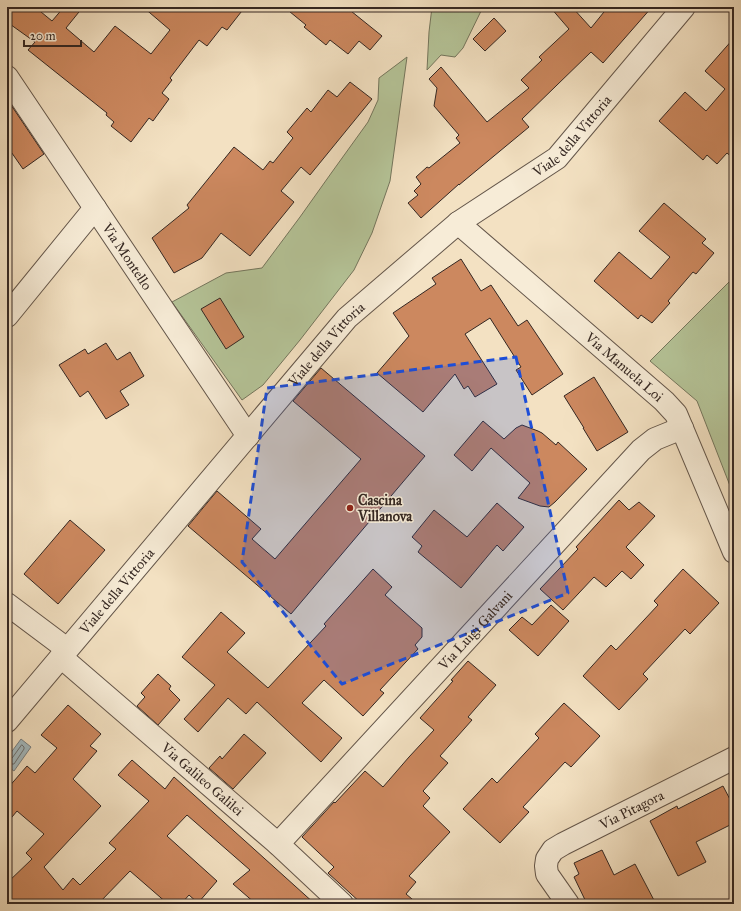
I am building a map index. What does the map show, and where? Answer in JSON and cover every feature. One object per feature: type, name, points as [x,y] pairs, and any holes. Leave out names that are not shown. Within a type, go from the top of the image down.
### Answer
[{"type":"street","name":"Viale della Vittoria","points":[[7,721],[347,318],[458,223],[556,158],[684,7]]},
{"type":"street","name":"Via Montello","points":[[7,77],[248,436]]},
{"type":"street","points":[[7,316],[95,208]]},
{"type":"street","name":"Via Manuela Loi","points":[[458,223],[664,401],[676,414],[734,552]]},
{"type":"street","name":"Via Luigi Galvani","points":[[278,844],[641,450],[656,439],[682,428]]},
{"type":"street","name":"Via Galileo Galilei","points":[[7,604],[278,844],[342,904]]},
{"type":"street","name":"Via Pitagora","points":[[568,904],[547,874],[547,858],[553,850],[734,758]]},
{"type":"highlighted area","points":[[516,357],[568,593],[342,684],[242,562],[267,388]]},
{"type":"green space","points":[[432,7],[483,7],[463,48],[455,57],[441,55],[427,70],[429,32]]},
{"type":"green space","points":[[407,57],[390,181],[372,233],[354,270],[300,340],[263,385],[242,400],[172,302],[226,273],[262,268],[368,122],[378,100],[379,78]]},
{"type":"green space","points":[[734,277],[734,496],[697,401],[650,361]]},
{"type":"water","points":[[21,739],[31,747],[14,771],[7,766],[7,758]]},
{"type":"building","points":[[7,7],[35,7],[52,21],[64,7],[83,7],[66,28],[94,52],[115,26],[151,54],[170,30],[143,7],[245,7],[227,30],[222,27],[207,46],[199,40],[170,78],[172,80],[162,93],[169,99],[153,121],[149,118],[131,142],[111,126],[114,122],[106,115],[107,113],[28,50],[35,42],[7,22]]},
{"type":"building","points":[[284,7],[346,7],[382,36],[370,50],[359,41],[348,54],[330,40],[326,45],[304,27],[306,25]]},
{"type":"building","points":[[550,7],[572,7],[591,28],[608,7],[652,7],[603,63],[591,52],[522,119],[529,127],[459,184],[421,218],[408,203],[418,195],[414,191],[421,184],[416,177],[460,143],[456,138],[459,135],[434,106],[437,88],[429,79],[441,67],[487,122],[529,88],[521,80],[542,60],[539,57],[569,29]]},
{"type":"building","points":[[494,18],[506,31],[485,51],[473,39]]},
{"type":"building","points":[[734,38],[734,159],[727,153],[717,164],[707,155],[703,160],[659,121],[685,92],[706,111],[725,89],[705,71]]},
{"type":"building","points":[[350,82],[372,99],[310,175],[301,167],[281,191],[294,202],[250,256],[221,233],[202,258],[174,273],[152,238],[189,208],[187,205],[234,147],[263,170],[270,161],[273,163],[293,138],[287,132],[307,108],[311,112],[328,90],[337,97]]},
{"type":"building","points":[[7,99],[44,154],[23,169],[7,146]]},
{"type":"building","points":[[664,203],[706,239],[702,243],[714,253],[696,274],[693,272],[668,301],[670,303],[652,323],[641,315],[638,319],[594,281],[619,252],[651,279],[670,257],[639,231]]},
{"type":"building","points":[[461,259],[481,291],[491,285],[518,326],[527,320],[563,374],[532,395],[516,370],[521,367],[490,318],[465,334],[497,384],[475,397],[468,386],[464,389],[455,374],[423,412],[377,373],[409,336],[393,313],[436,284],[432,278]]},
{"type":"building","points":[[220,298],[244,337],[226,349],[201,309]]},
{"type":"building","points":[[106,343],[117,360],[130,352],[144,376],[120,391],[129,405],[106,419],[88,391],[80,397],[59,365],[85,349],[88,354]]},
{"type":"building","points":[[321,368],[425,456],[291,614],[188,526],[217,491],[261,529],[252,539],[275,559],[361,459],[293,401]]},
{"type":"building","points":[[594,377],[628,432],[597,451],[564,396]]},
{"type":"building","points":[[483,421],[504,439],[516,428],[522,425],[538,431],[556,445],[558,442],[587,469],[549,507],[540,506],[518,498],[530,483],[491,448],[472,471],[454,455]]},
{"type":"building","points":[[619,500],[629,510],[639,502],[655,516],[626,547],[644,565],[631,579],[622,571],[606,587],[594,577],[563,610],[540,589],[578,549],[576,547]]},
{"type":"building","points":[[497,503],[524,527],[503,551],[497,545],[461,588],[418,552],[422,546],[412,537],[434,510],[467,537]]},
{"type":"building","points":[[70,520],[105,550],[58,604],[24,574]]},
{"type":"building","points":[[373,569],[392,587],[385,595],[422,628],[422,637],[415,645],[418,649],[380,690],[384,693],[363,716],[324,680],[302,703],[342,738],[321,762],[257,702],[246,714],[228,698],[198,732],[184,719],[215,685],[182,657],[221,612],[245,633],[227,652],[268,688],[326,626],[324,624]]},
{"type":"building","points":[[683,569],[719,603],[690,634],[685,629],[643,674],[648,679],[619,710],[583,676],[611,645],[616,650],[658,605],[654,601]]},
{"type":"building","points":[[551,605],[569,621],[538,656],[509,630],[522,617],[532,625]]},
{"type":"building","points":[[468,661],[496,685],[468,717],[472,720],[440,756],[448,763],[423,791],[430,798],[423,806],[450,832],[409,876],[416,882],[406,894],[418,904],[362,904],[328,873],[334,867],[302,837],[365,771],[383,787],[434,730],[420,718],[453,681],[451,680]]},
{"type":"building","points":[[158,674],[171,686],[169,689],[180,700],[158,725],[137,706],[145,697],[141,693]]},
{"type":"building","points":[[564,703],[600,736],[571,767],[565,762],[523,807],[529,812],[500,843],[463,809],[492,778],[497,783],[539,738],[535,734]]},
{"type":"building","points":[[68,705],[101,734],[90,746],[97,751],[73,779],[101,806],[44,867],[63,890],[73,878],[80,885],[116,849],[109,843],[149,801],[118,775],[132,760],[165,789],[174,777],[315,904],[256,904],[233,884],[250,870],[187,815],[167,836],[217,881],[198,903],[189,895],[181,904],[168,904],[130,871],[98,904],[7,904],[7,883],[32,859],[26,853],[44,834],[17,811],[7,823],[7,789],[27,766],[35,773],[57,748],[41,735]]},
{"type":"building","points":[[244,734],[266,753],[233,789],[209,768],[220,756],[222,759]]},
{"type":"building","points":[[723,786],[734,807],[734,823],[696,842],[706,862],[678,876],[650,821],[677,806],[678,809]]},
{"type":"building","points":[[602,850],[614,875],[635,864],[656,904],[587,904],[574,877],[579,874],[574,863]]},
{"type":"place","name":"Cascina Villanova","points":[[350,508]]}]
